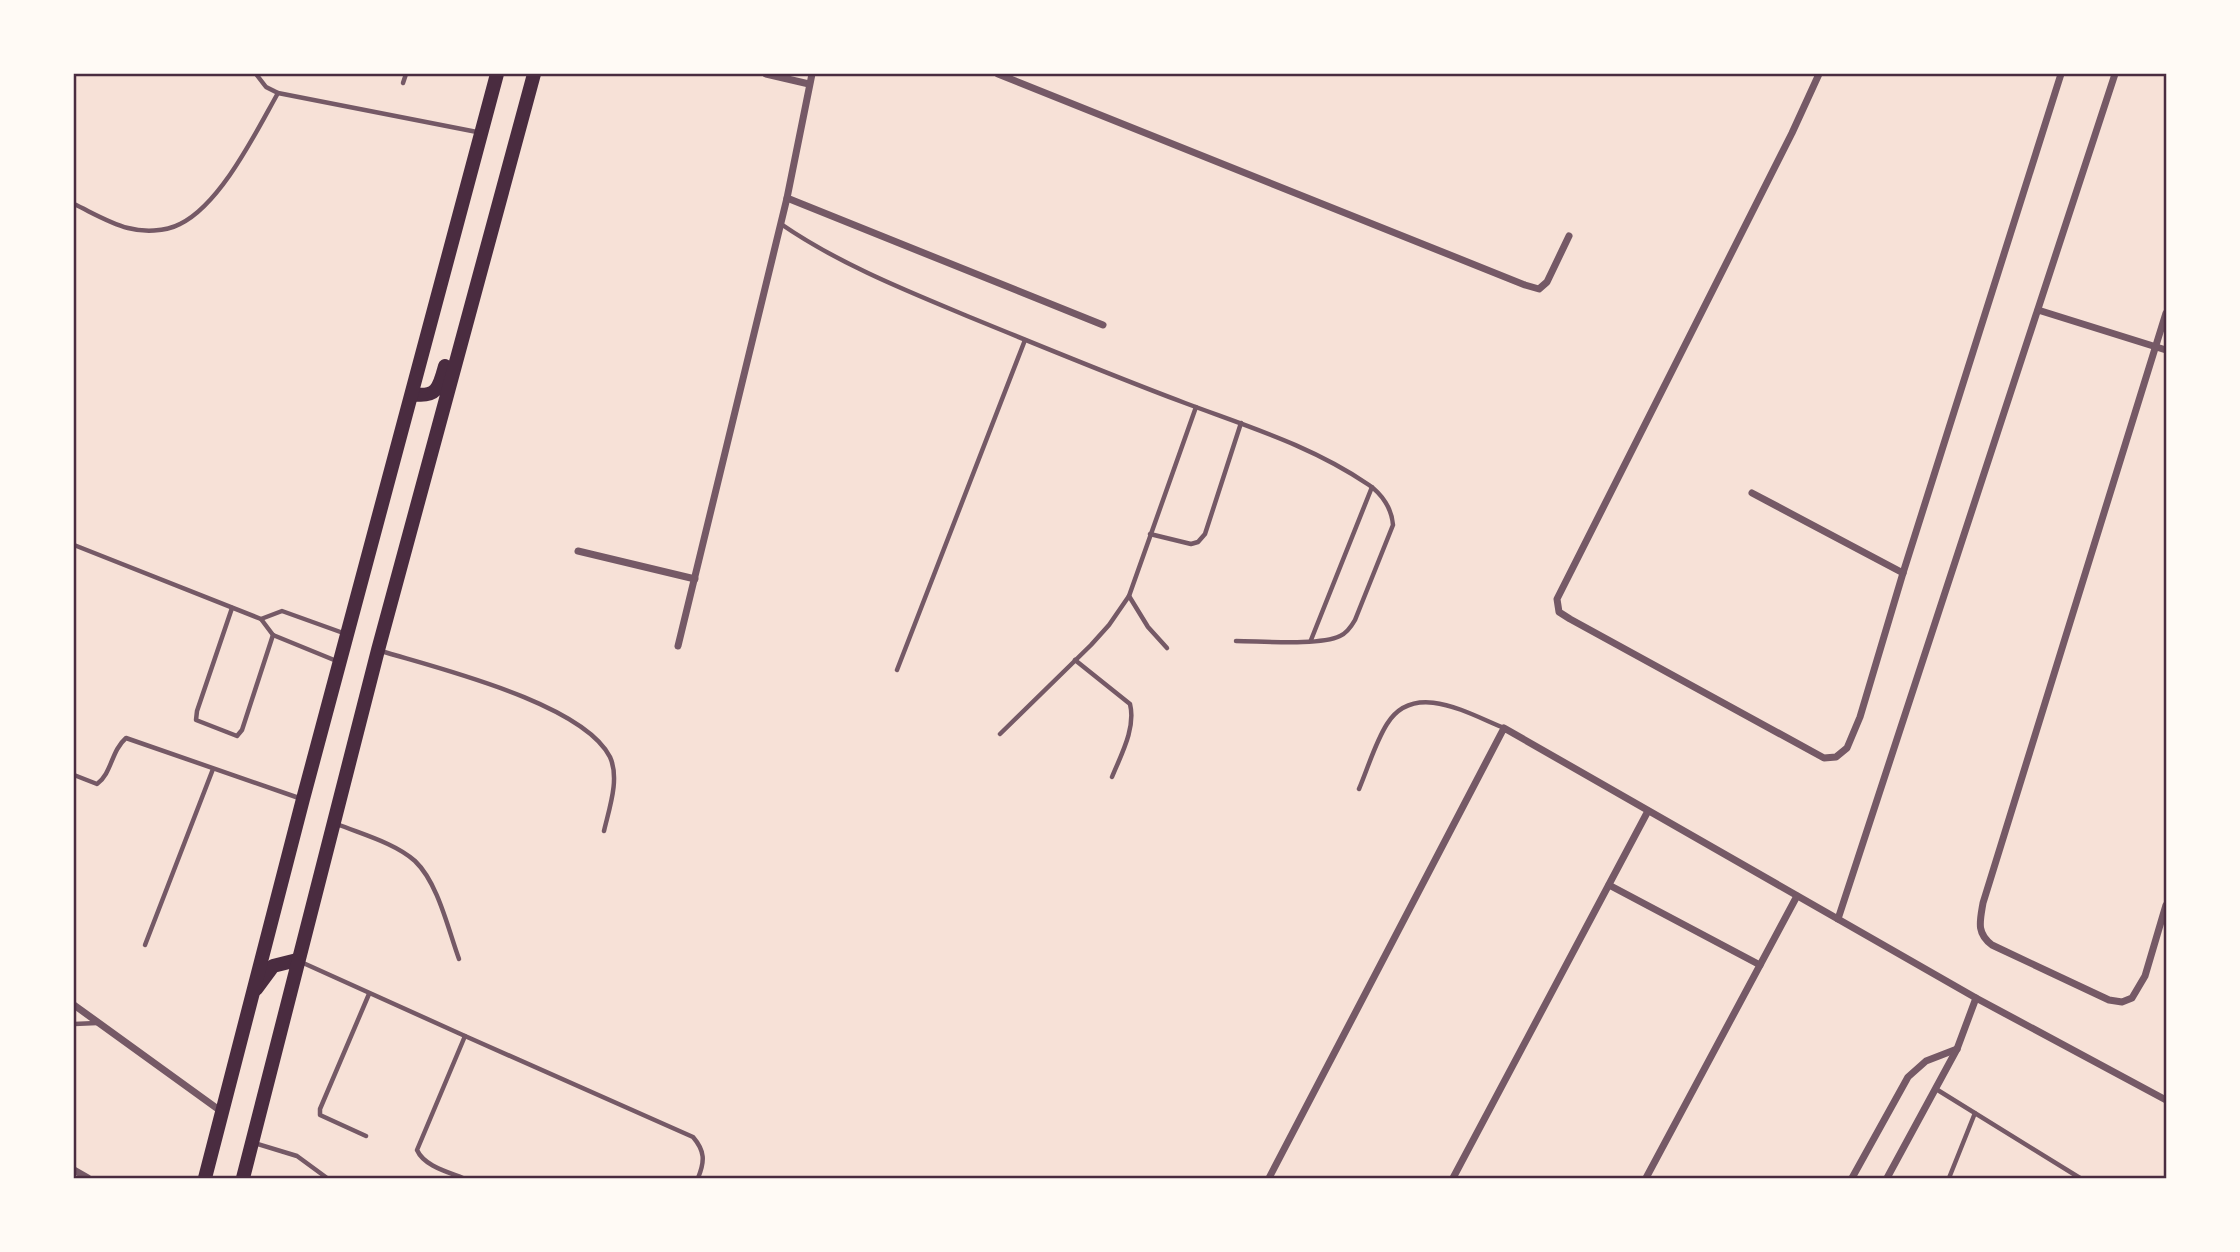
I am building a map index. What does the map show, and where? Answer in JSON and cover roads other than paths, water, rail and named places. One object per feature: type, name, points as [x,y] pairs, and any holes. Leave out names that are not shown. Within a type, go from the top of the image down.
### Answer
[{"type":"highway","points":[[205,1178],[339,662],[497,74]]},
{"type":"highway","points":[[243,1178],[378,650],[534,74]]},
{"type":"highway","points":[[412,394],[429,395],[437,390],[455,328],[467,320]]},
{"type":"highway","points":[[250,999],[273,967],[297,960]]},
{"type":"street","points":[[766,74],[809,84]]},
{"type":"street","points":[[678,646],[781,224],[812,74]]},
{"type":"street","points":[[998,74],[1539,289],[1547,282],[1569,236]]},
{"type":"street","points":[[1819,74],[1557,599],[1559,612],[1824,758],[1836,757],[1847,748],[1854,735],[2062,74]]},
{"type":"street","points":[[1838,919],[2115,74]]},
{"type":"street","points":[[787,198],[1103,325]]},
{"type":"street","points":[[2038,310],[2166,350]]},
{"type":"street","points":[[2166,313],[1987,890],[1979,928],[1984,939],[1992,945],[2109,1000],[2122,1002],[2132,998],[2145,976],[2166,905]]},
{"type":"street","points":[[1752,494],[1903,573]]},
{"type":"street","points":[[578,551],[695,579]]},
{"type":"street","points":[[1269,1178],[1504,729],[1976,998],[2166,1100]]},
{"type":"street","points":[[1453,1178],[1648,811]]},
{"type":"street","points":[[1609,885],[1760,965]]},
{"type":"street","points":[[1646,1178],[1797,896]]},
{"type":"street","points":[[1887,1178],[1957,1049],[1976,998]]},
{"type":"street","points":[[74,1005],[222,1112]]},
{"type":"street","points":[[1852,1178],[1908,1077],[1926,1061],[1957,1049]]},
{"type":"street","points":[[74,1170],[88,1178]]},
{"type":"lane","points":[[256,74],[265,87],[278,93],[480,133]]},
{"type":"lane","points":[[403,83],[406,74]]},
{"type":"lane","points":[[74,204],[127,228],[156,230],[180,225],[202,208],[220,188],[278,93]]},
{"type":"lane","points":[[781,224],[822,251],[921,297],[1196,407],[1282,437],[1371,487],[1388,506],[1393,524],[1349,630],[1339,637],[1311,641],[1236,641]]},
{"type":"lane","points":[[897,670],[1025,340]]},
{"type":"lane","points":[[1000,734],[1109,625],[1129,596],[1196,407]]},
{"type":"lane","points":[[1150,534],[1191,544],[1198,542],[1205,534],[1241,423]]},
{"type":"lane","points":[[1311,641],[1371,487]]},
{"type":"lane","points":[[74,545],[261,620],[273,635],[339,662]]},
{"type":"lane","points":[[1129,596],[1148,627],[1167,649]]},
{"type":"lane","points":[[232,608],[197,711],[195,720],[201,724],[237,736],[242,730],[273,635]]},
{"type":"lane","points":[[261,620],[282,611],[348,635]]},
{"type":"lane","points":[[378,650],[533,701],[576,724],[594,738],[610,757],[614,773],[604,831]]},
{"type":"lane","points":[[1076,660],[1130,704],[1132,714],[1128,738],[1112,777]]},
{"type":"lane","points":[[1359,789],[1386,724],[1397,712],[1410,706],[1422,702],[1444,703],[1504,729]]},
{"type":"lane","points":[[74,775],[97,784],[104,779],[118,745],[126,738],[303,799]]},
{"type":"lane","points":[[145,945],[213,769]]},
{"type":"lane","points":[[333,822],[414,859],[428,877],[459,959]]},
{"type":"lane","points":[[297,960],[693,1137],[703,1149],[703,1166],[698,1178]]},
{"type":"lane","points":[[366,1136],[320,1115],[320,1109],[369,994]]},
{"type":"lane","points":[[74,1024],[98,1023]]},
{"type":"lane","points":[[463,1178],[428,1163],[421,1158],[418,1150],[465,1036]]},
{"type":"lane","points":[[1936,1089],[2080,1178]]},
{"type":"lane","points":[[1949,1178],[1975,1114]]},
{"type":"lane","points":[[251,1143],[298,1156],[327,1178]]}]
